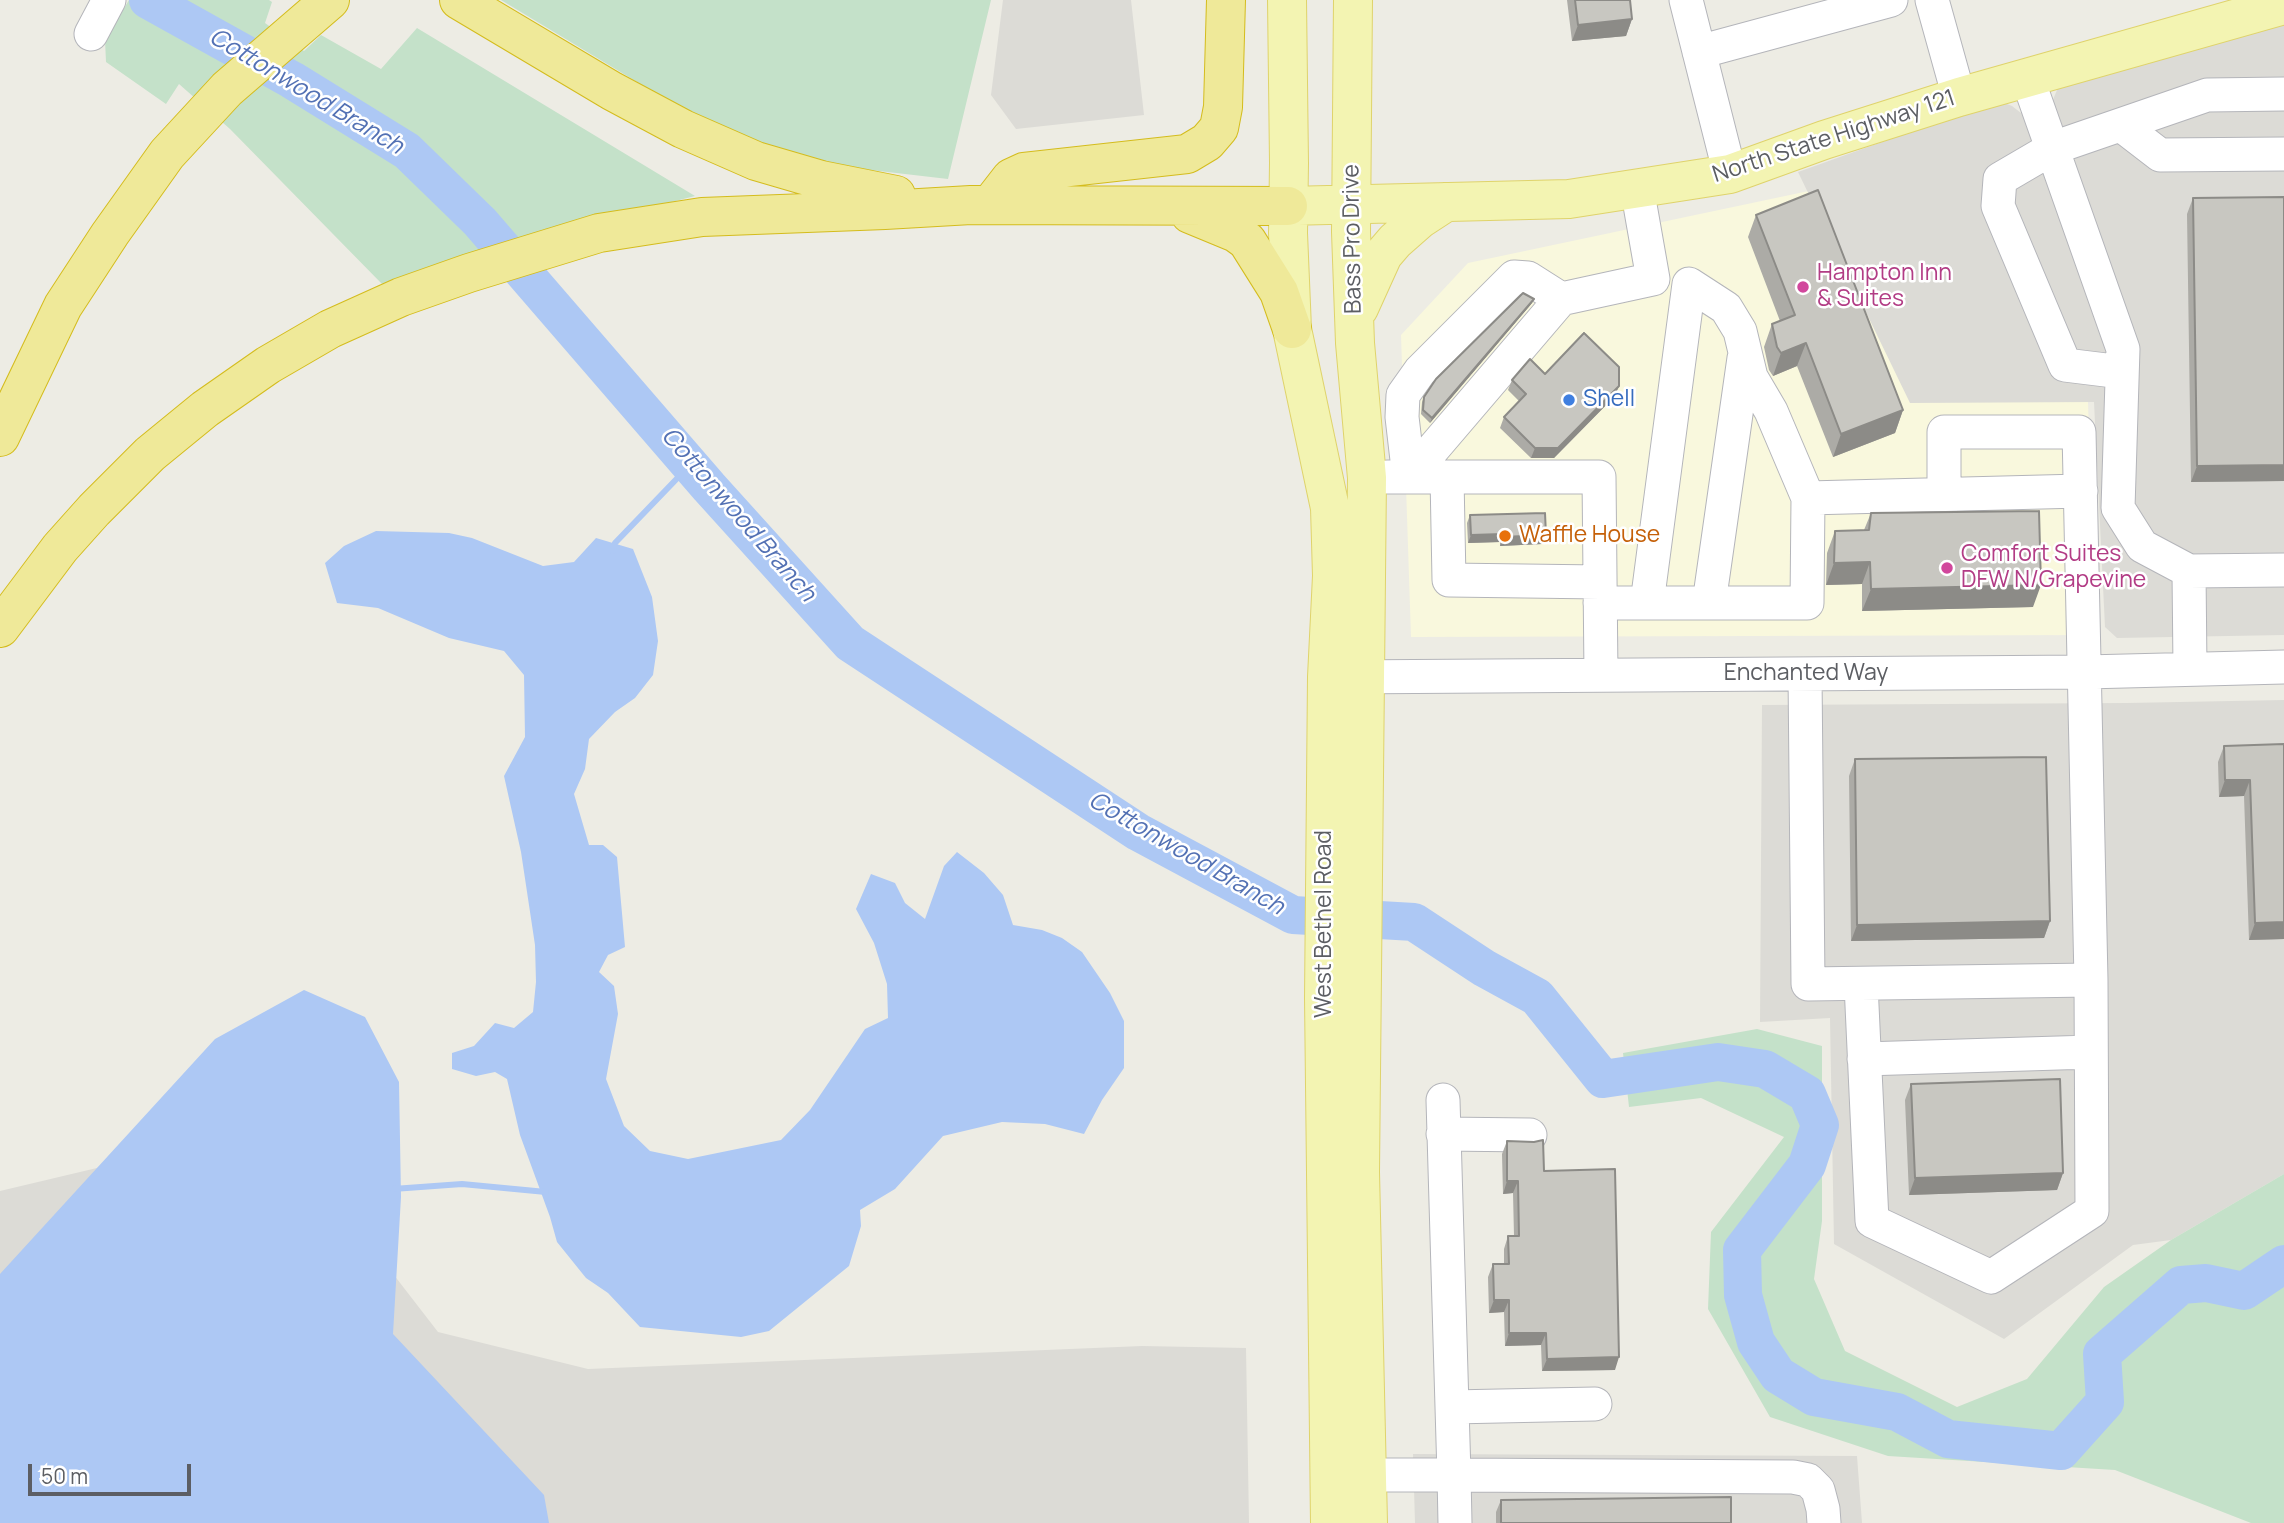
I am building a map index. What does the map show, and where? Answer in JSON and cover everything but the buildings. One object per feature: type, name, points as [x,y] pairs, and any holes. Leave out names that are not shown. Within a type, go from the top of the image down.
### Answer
[{"type":"highway","points":[[0,437],[63,306],[167,154],[227,89],[330,0]]},
{"type":"highway","points":[[459,0],[683,129],[756,161],[821,180],[885,193],[981,205],[1011,178],[1024,172],[1187,154],[1207,142],[1219,128],[1223,107],[1226,0]]},
{"type":"highway","points":[[0,628],[60,548],[94,510],[150,454],[205,409],[268,365],[310,341],[401,297],[513,258],[599,233],[702,217],[981,205],[1288,206]]},
{"type":"highway","points":[[1172,207],[1236,233],[1247,241],[1279,292],[1292,328]]},
{"type":"main road","points":[[1287,0],[1288,206],[1292,328]]},
{"type":"main road","name":"Bass Pro Drive","points":[[1353,0],[1350,204],[1355,343],[1367,478]]},
{"type":"main road","name":"North State Highway 121","points":[[1288,206],[1569,199],[1730,174],[1824,140],[1959,97],[2284,5]]},
{"type":"main road","points":[[1355,316],[1383,255],[1420,219],[1446,202]]},
{"type":"main road","name":"West Bethel Road","points":[[1292,328],[1330,508],[1332,576],[1327,677],[1324,998],[1329,1523]]},
{"type":"main road","name":"West Bethel Road","points":[[1367,478],[1360,1172],[1368,1523]]},
{"type":"main road","points":[[1329,1475],[1367,1475]]},
{"type":"street","points":[[90,34],[109,0]]},
{"type":"street","points":[[1686,0],[1730,174]]},
{"type":"street","points":[[1699,52],[1891,0]]},
{"type":"street","points":[[1932,0],[1959,97]]},
{"type":"street","points":[[2027,77],[2123,349],[2118,508],[2142,546],[2189,571],[2284,570]]},
{"type":"street","points":[[2122,372],[2065,365],[1998,206],[2000,179],[2053,148],[2207,95],[2284,94]]},
{"type":"street","points":[[2121,125],[2160,155],[2284,154]]},
{"type":"street","points":[[1637,188],[1653,279]]},
{"type":"street","points":[[1409,477],[1402,417],[1403,395],[1420,371],[1514,277],[1528,278],[1561,299]]},
{"type":"street","points":[[1409,477],[1561,299],[1653,279],[1689,284],[1726,309],[1740,331],[1751,377],[1771,411],[1808,498],[1807,603],[1647,603],[1600,592],[1449,580],[1447,477]]},
{"type":"street","points":[[1647,603],[1689,284]]},
{"type":"street","points":[[1709,603],[1745,352]]},
{"type":"street","points":[[1861,984],[1872,1221],[1991,1277],[2092,1211],[2086,672],[2079,432],[1944,432],[1944,494]]},
{"type":"street","points":[[1367,478],[1599,477],[1601,675]]},
{"type":"street","points":[[1808,498],[2081,491]]},
{"type":"street","points":[[2189,571],[2190,669]]},
{"type":"street","name":"Enchanted Way","points":[[1327,677],[2086,672],[2284,667]]},
{"type":"street","points":[[1805,674],[1808,984],[2091,980]]},
{"type":"street","points":[[1864,1059],[2091,1052]]},
{"type":"street","points":[[1443,1100],[1455,1523]]},
{"type":"street","points":[[1443,1135],[1530,1135]]},
{"type":"street","points":[[1452,1407],[1595,1404]]},
{"type":"street","points":[[1367,1475],[1793,1477],[1808,1480],[1818,1490],[1824,1509],[1824,1523]]},
{"type":"shaded area","points":[[129,0],[269,0],[272,2],[265,23],[304,51],[321,35],[381,69],[417,28],[695,196],[598,221],[382,284],[230,129],[179,84],[166,104],[106,62],[105,40]]},
{"type":"shaded area","points":[[501,0],[991,0],[948,179],[793,161],[720,132]]},
{"type":"shaded area","points":[[1003,0],[1131,0],[1144,115],[1016,129],[991,95]]},
{"type":"shaded area","points":[[2284,14],[2284,635],[2117,638],[2105,627],[2094,402],[1910,403],[1798,172],[1991,103],[2002,102],[2021,113],[2052,102],[2060,83]]},
{"type":"shaded area","points":[[1823,188],[1924,402],[2088,402],[2095,635],[1411,637],[1401,335],[1468,263]]},
{"type":"shaded area","points":[[2284,700],[2284,1174],[2171,1240],[2133,1245],[2004,1339],[1834,1244],[1830,1018],[1760,1022],[1762,705]]},
{"type":"shaded area","points":[[1757,1029],[1822,1046],[1822,1221],[1814,1279],[1845,1351],[1957,1407],[2027,1379],[2104,1287],[2171,1240],[2284,1174],[2284,1523],[2251,1523],[2115,1470],[1888,1456],[1770,1417],[1708,1309],[1711,1232],[1784,1137],[1701,1098],[1629,1107],[1623,1053]]},
{"type":"shaded area","points":[[278,1125],[438,1332],[588,1369],[1142,1346],[1246,1348],[1249,1523],[0,1523],[0,1191]]},
{"type":"shaded area","points":[[1413,1454],[1857,1456],[1862,1523],[1415,1523]]},
{"type":"water","points":[[376,531],[449,533],[472,538],[543,566],[574,562],[596,538],[633,549],[652,597],[658,641],[653,675],[635,698],[615,712],[589,739],[585,769],[574,794],[589,845],[603,845],[617,857],[625,947],[608,955],[599,972],[614,986],[618,1014],[606,1079],[624,1126],[650,1151],[688,1159],[781,1140],[810,1110],[865,1029],[888,1018],[887,984],[874,943],[856,909],[871,874],[895,883],[905,903],[925,919],[944,866],[957,852],[984,873],[1003,895],[1013,925],[1042,930],[1062,938],[1082,952],[1110,993],[1124,1021],[1124,1068],[1102,1100],[1084,1134],[1045,1124],[1002,1122],[943,1136],[895,1189],[860,1210],[861,1226],[849,1266],[769,1331],[741,1337],[640,1327],[608,1293],[586,1278],[557,1242],[520,1135],[507,1079],[495,1072],[476,1076],[452,1069],[452,1053],[474,1046],[495,1023],[514,1028],[533,1012],[536,982],[535,945],[521,852],[504,776],[525,737],[524,675],[504,651],[449,638],[378,608],[337,603],[325,563],[344,546]]},
{"type":"water","points":[[304,990],[365,1017],[399,1082],[401,1197],[393,1334],[544,1495],[549,1523],[0,1523],[0,1274],[215,1039]]},
{"type":"waterway","name":"Cottonwood Branch","points":[[148,0],[292,80],[407,151],[480,222],[709,487],[850,643],[1138,832],[1293,915],[1414,922],[1484,968],[1537,997],[1603,1079],[1718,1062],[1765,1069],[1807,1094],[1820,1125],[1807,1165],[1742,1250],[1743,1295],[1756,1342],[1778,1375],[1814,1397],[1897,1412],[1948,1439],[2061,1451],[2105,1402],[2102,1354],[2181,1285],[2206,1283],[2244,1291],[2284,1264]]},
{"type":"waterway","points":[[613,551],[615,543],[690,465]]},
{"type":"waterway","points":[[393,1189],[462,1184],[546,1192]]},
{"type":"place","name":"Hampton Inn & Suites","points":[[1803,287]]},
{"type":"place","name":"Shell","points":[[1569,400]]},
{"type":"place","name":"Waffle House","points":[[1505,536]]},
{"type":"place","name":"Comfort Suites DFW N/Grapevine","points":[[1947,568]]}]
